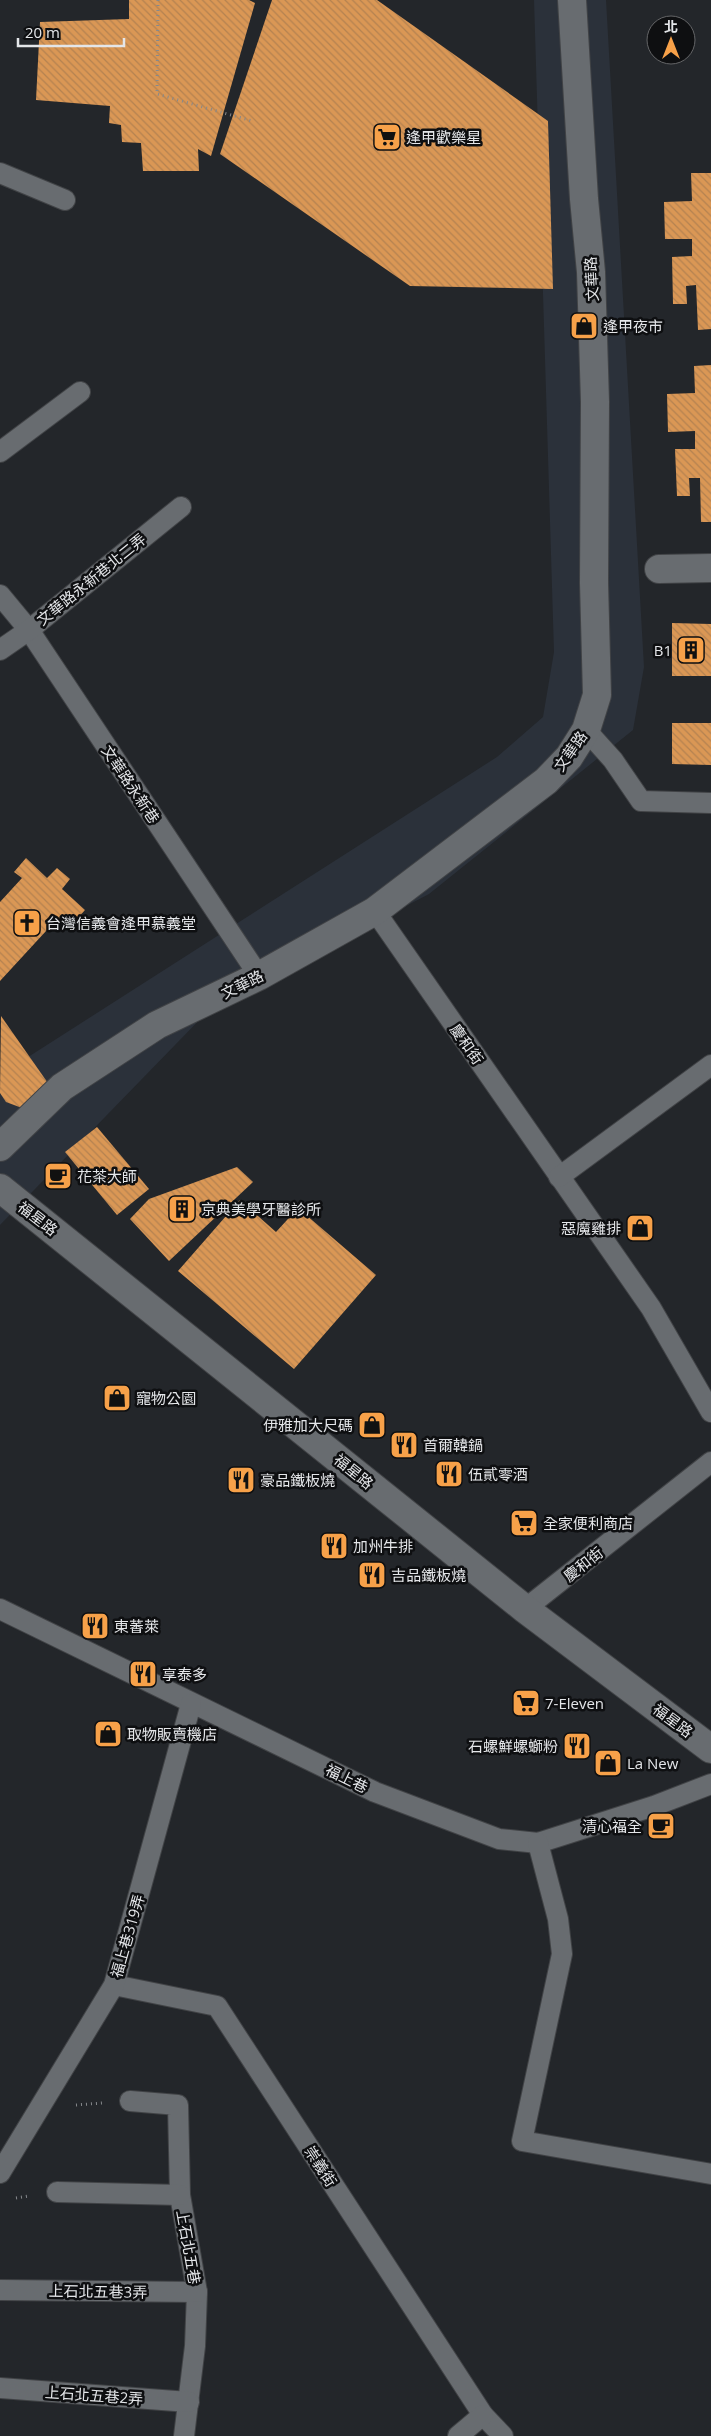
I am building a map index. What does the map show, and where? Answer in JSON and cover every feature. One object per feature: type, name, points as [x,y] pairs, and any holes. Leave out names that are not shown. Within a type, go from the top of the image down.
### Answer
[{"type":"street","name":"文華路","points":[[0,1148],[70,1082],[157,1025],[259,976],[375,911],[546,782],[569,757],[586,730],[597,695],[594,583],[595,402],[592,272],[584,198],[572,0]]},
{"type":"street","points":[[659,569],[711,568]]},
{"type":"street","name":"福星路","points":[[0,1188],[525,1609],[711,1749]]},
{"type":"lane","points":[[0,173],[65,200]]},
{"type":"lane","points":[[0,452],[80,392]]},
{"type":"lane","name":"文華路永新巷北二弄","points":[[0,650],[28,630],[181,506]]},
{"type":"lane","name":"文華路永新巷","points":[[0,595],[28,630],[259,976]]},
{"type":"lane","points":[[586,730],[613,760],[641,801],[711,803]]},
{"type":"lane","name":"慶和街","points":[[375,911],[651,1308],[711,1412]]},
{"type":"lane","points":[[559,1177],[711,1065]]},
{"type":"lane","name":"慶和街","points":[[525,1609],[711,1462]]},
{"type":"lane","name":"福上巷","points":[[0,1609],[376,1792],[500,1839],[538,1843],[654,1806],[711,1784]]},
{"type":"lane","name":"福上巷319弄","points":[[0,2173],[114,1985],[192,1704]]},
{"type":"lane","points":[[538,1843],[558,1919],[562,1954],[522,2141],[711,2174]]},
{"type":"lane","name":"崇義街","points":[[114,1985],[217,2006],[483,2415],[503,2436]]},
{"type":"lane","name":"上石北五巷","points":[[130,2101],[178,2105],[180,2194],[197,2292],[195,2346],[184,2436]]},
{"type":"lane","points":[[57,2192],[180,2194]]},
{"type":"lane","name":"上石北五巷3弄","points":[[0,2290],[197,2292]]},
{"type":"lane","name":"上石北五巷2弄","points":[[0,2388],[189,2402]]},
{"type":"lane","points":[[458,2436],[483,2415]]},
{"type":"path","points":[[158,0],[157,94],[252,121]]},
{"type":"path","points":[[40,2108],[130,2101]]},
{"type":"shaded area","name":"逢甲夜市","points":[[534,0],[606,0],[644,667],[633,730],[429,894],[211,1008],[0,1225],[0,1075],[497,757],[543,717],[554,652]]},
{"type":"building","points":[[129,0],[249,0],[255,3],[211,156],[198,149],[199,171],[143,171],[141,143],[122,142],[121,125],[109,123],[110,106],[36,100],[40,22],[129,19]]},
{"type":"building","name":"逢甲歡樂星","points":[[272,0],[377,0],[548,121],[553,289],[410,286],[220,154]]},
{"type":"building","points":[[691,173],[711,173],[711,329],[698,330],[696,285],[686,286],[687,304],[673,304],[672,257],[692,256],[692,239],[665,239],[664,202],[692,201]]},
{"type":"building","points":[[711,365],[711,522],[701,522],[700,478],[689,478],[690,496],[677,496],[675,449],[695,449],[695,431],[668,432],[667,394],[695,393],[694,366]]},
{"type":"building","name":"B1","points":[[672,623],[711,624],[711,676],[672,676]]},
{"type":"building","points":[[672,723],[711,723],[711,765],[672,764]]},
{"type":"building","name":"台灣信義會逢甲慕義堂","points":[[26,858],[47,878],[57,868],[70,879],[62,889],[85,910],[69,928],[58,918],[0,981],[0,902],[22,878],[14,872]]},
{"type":"building","points":[[1,1016],[50,1086],[22,1108],[6,1102],[0,1093]]},
{"type":"building","points":[[97,1127],[149,1189],[117,1215],[65,1152]]},
{"type":"building","name":"京典美學牙醫診所","points":[[237,1167],[253,1182],[169,1261],[130,1219],[149,1199]]},
{"type":"building","points":[[240,1200],[276,1232],[298,1208],[376,1275],[294,1369],[178,1271]]},
{"type":"place","name":"逢甲歡樂星","points":[[387,137]]},
{"type":"place","name":"逢甲夜市","points":[[584,326]]},
{"type":"place","name":"B1","points":[[691,650]]},
{"type":"place","name":"台灣信義會逢甲慕義堂","points":[[27,923]]},
{"type":"place","name":"花茶大師","points":[[58,1176]]},
{"type":"place","name":"京典美學牙醫診所","points":[[182,1209]]},
{"type":"place","name":"惡魔雞排","points":[[640,1228]]},
{"type":"place","name":"寵物公園","points":[[117,1398]]},
{"type":"place","name":"伊雅加大尺碼","points":[[372,1425]]},
{"type":"place","name":"首爾韓鍋","points":[[404,1445]]},
{"type":"place","name":"伍貳零酒","points":[[449,1474]]},
{"type":"place","name":"豪品鐵板燒","points":[[241,1480]]},
{"type":"place","name":"全家便利商店","points":[[524,1523]]},
{"type":"place","name":"加州牛排","points":[[334,1546]]},
{"type":"place","name":"吉品鐵板燒","points":[[372,1575]]},
{"type":"place","name":"東萫萊","points":[[95,1626]]},
{"type":"place","name":"享泰多","points":[[143,1674]]},
{"type":"place","name":"7-Eleven","points":[[526,1703]]},
{"type":"place","name":"取物販賣機店","points":[[108,1734]]},
{"type":"place","name":"石螺鮮螺螄粉","points":[[577,1746]]},
{"type":"place","name":"La New","points":[[608,1763]]},
{"type":"place","name":"清心福全","points":[[661,1826]]}]
